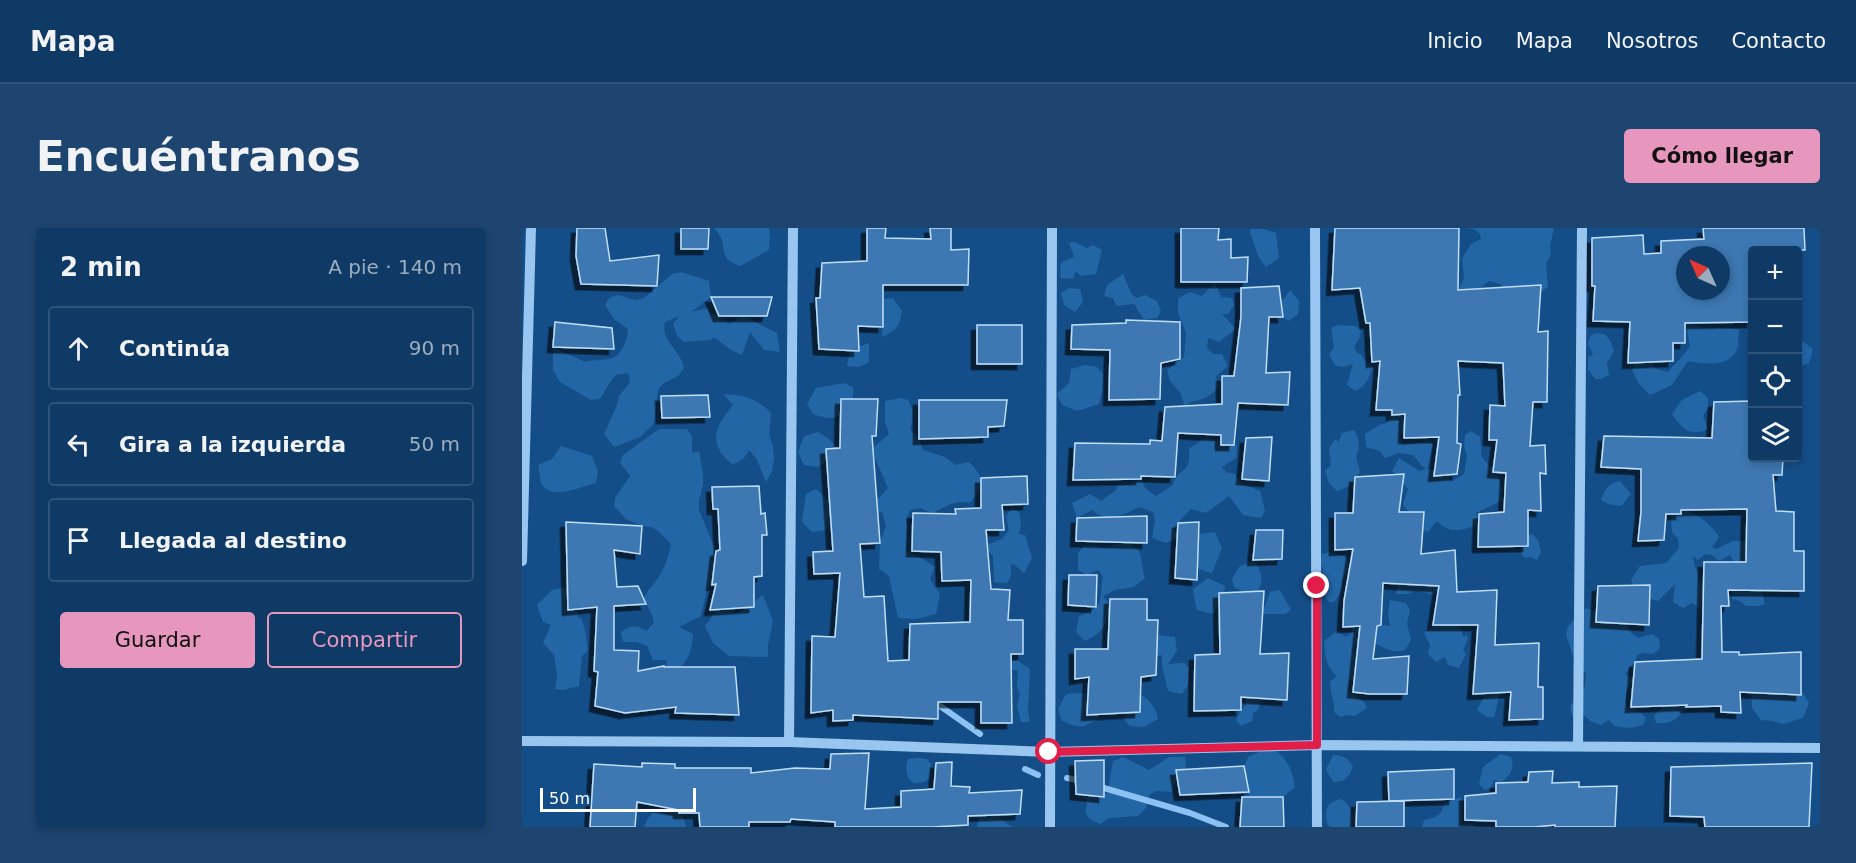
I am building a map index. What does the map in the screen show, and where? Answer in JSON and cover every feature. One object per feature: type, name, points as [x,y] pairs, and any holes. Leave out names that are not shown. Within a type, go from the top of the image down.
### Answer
[{"type":"street","points":[[522,561],[531,228]]},
{"type":"street","points":[[789,742],[793,228]]},
{"type":"street","points":[[1050,827],[1052,228]]},
{"type":"street","points":[[1315,228],[1317,827]]},
{"type":"street","points":[[1578,746],[1582,228]]},
{"type":"street","points":[[522,741],[789,742],[1049,752],[1317,745],[1820,748]]},
{"type":"shaded area","points":[[714,228],[769,228],[769,250],[740,266],[726,257],[720,236]]},
{"type":"shaded area","points":[[1464,228],[1554,228],[1550,246],[1551,254],[1546,264],[1548,287],[1540,292],[1503,293],[1501,284],[1489,281],[1480,288],[1474,298],[1459,299],[1460,287],[1464,278],[1462,259],[1471,244],[1481,239],[1480,234],[1474,229]]},
{"type":"shaded area","points":[[1251,229],[1264,229],[1276,233],[1279,258],[1266,267],[1258,254],[1250,233]]},
{"type":"shaded area","points":[[1075,242],[1087,248],[1093,245],[1102,250],[1096,274],[1081,276],[1076,271],[1073,279],[1061,278],[1060,266],[1062,262],[1074,257],[1069,243]]},
{"type":"shaded area","points":[[681,272],[709,281],[711,297],[691,312],[708,308],[710,313],[719,316],[729,324],[743,316],[777,333],[780,352],[764,350],[750,332],[742,355],[714,337],[710,340],[684,342],[677,336],[673,324],[679,316],[665,322],[665,335],[684,368],[678,376],[658,389],[653,425],[640,437],[614,447],[604,434],[619,396],[630,382],[629,374],[614,377],[600,399],[591,400],[560,382],[553,370],[553,347],[585,362],[614,358],[623,348],[628,329],[614,319],[605,305],[610,297],[619,295],[635,300],[644,298],[672,274]]},
{"type":"shaded area","points":[[1123,274],[1132,295],[1137,298],[1145,295],[1157,301],[1161,311],[1157,318],[1144,320],[1134,304],[1116,306],[1113,298],[1104,296],[1107,285]]},
{"type":"shaded area","points":[[1215,282],[1221,297],[1232,298],[1234,305],[1228,314],[1222,314],[1236,329],[1219,342],[1208,338],[1207,348],[1213,354],[1222,354],[1228,366],[1216,376],[1218,387],[1209,396],[1190,402],[1185,407],[1180,392],[1170,381],[1167,370],[1184,357],[1186,333],[1178,313],[1178,298],[1190,292],[1202,296]]},
{"type":"shaded area","points":[[1069,288],[1080,289],[1083,302],[1075,312],[1064,305],[1061,293]]},
{"type":"shaded area","points":[[1290,290],[1299,301],[1298,314],[1289,321],[1277,308]]},
{"type":"shaded area","points":[[893,298],[902,311],[900,321],[894,330],[882,337],[883,299]]},
{"type":"shaded area","points":[[1686,323],[1707,328],[1739,330],[1738,345],[1734,355],[1716,363],[1688,361],[1672,385],[1650,395],[1639,384],[1632,370],[1638,358],[1646,355],[1656,369],[1668,372],[1690,347]]},
{"type":"shaded area","points":[[1338,325],[1356,326],[1361,331],[1354,347],[1357,353],[1361,354],[1372,366],[1367,381],[1355,391],[1347,385],[1353,364],[1343,367],[1336,366],[1329,355],[1334,347],[1331,328]]},
{"type":"shaded area","points":[[1605,334],[1614,351],[1607,363],[1609,375],[1601,379],[1595,379],[1588,369],[1588,357],[1593,355],[1588,343],[1591,335]]},
{"type":"shaded area","points":[[1802,341],[1813,349],[1809,363],[1802,366]]},
{"type":"shaded area","points":[[869,343],[869,362],[859,367],[847,366],[850,350]]},
{"type":"shaded area","points":[[1085,365],[1097,367],[1103,374],[1102,392],[1099,404],[1077,411],[1062,405],[1057,394],[1069,383],[1071,369]]},
{"type":"shaded area","points":[[844,383],[853,387],[853,405],[843,413],[830,418],[813,414],[807,404],[816,388]]},
{"type":"shaded area","points":[[1700,391],[1708,398],[1708,408],[1703,416],[1708,429],[1691,432],[1679,424],[1672,414],[1682,400]]},
{"type":"shaded area","points":[[723,394],[750,398],[771,413],[769,434],[774,458],[772,471],[766,482],[756,458],[749,450],[744,458],[733,465],[719,450],[716,436],[718,429],[733,405]]},
{"type":"shaded area","points":[[900,398],[908,400],[910,404],[912,422],[910,430],[919,439],[923,450],[945,457],[956,465],[969,462],[978,473],[981,482],[970,503],[955,503],[932,513],[920,508],[910,510],[906,520],[908,528],[906,551],[935,567],[930,579],[940,594],[936,614],[916,619],[898,618],[889,576],[879,569],[880,543],[886,526],[882,512],[867,514],[861,504],[879,498],[888,488],[873,448],[889,434],[885,422],[885,401]]},
{"type":"shaded area","points":[[1393,406],[1400,410],[1408,420],[1409,428],[1399,436],[1403,445],[1430,441],[1433,445],[1427,469],[1448,474],[1451,482],[1464,474],[1467,456],[1464,446],[1465,435],[1471,431],[1480,437],[1482,457],[1499,478],[1502,488],[1501,501],[1476,513],[1479,524],[1452,530],[1437,521],[1428,532],[1413,525],[1411,514],[1403,505],[1408,489],[1392,471],[1399,458],[1419,471],[1426,469],[1413,455],[1399,453],[1385,458],[1380,451],[1366,447],[1365,434],[1387,423]]},
{"type":"shaded area","points":[[659,429],[687,429],[692,436],[692,453],[699,451],[703,484],[699,510],[716,551],[718,577],[707,590],[701,616],[679,627],[693,634],[691,650],[686,661],[678,670],[665,679],[667,660],[653,660],[647,646],[636,642],[623,642],[621,632],[634,627],[646,631],[654,623],[644,599],[663,570],[671,544],[651,527],[626,519],[614,506],[615,498],[630,476],[620,463],[623,455]]},
{"type":"shaded area","points":[[1354,430],[1358,438],[1359,449],[1356,456],[1360,472],[1350,486],[1337,491],[1329,483],[1325,471],[1331,465],[1329,448],[1335,439],[1339,442],[1342,433]]},
{"type":"shaded area","points":[[818,432],[838,448],[827,461],[817,467],[804,465],[798,452],[804,436]]},
{"type":"shaded area","points":[[1204,438],[1237,445],[1236,458],[1222,467],[1226,472],[1235,474],[1240,483],[1260,491],[1265,511],[1261,518],[1243,515],[1229,496],[1206,513],[1191,509],[1174,527],[1177,538],[1166,543],[1152,538],[1155,521],[1153,512],[1139,507],[1128,513],[1109,517],[1092,510],[1077,518],[1072,503],[1090,494],[1101,501],[1116,490],[1118,485],[1130,484],[1141,479],[1146,489],[1156,496],[1173,485],[1188,463],[1189,449]]},
{"type":"shaded area","points":[[561,446],[592,456],[598,472],[596,483],[558,492],[549,491],[541,484],[538,465],[552,459]]},
{"type":"shaded area","points":[[1620,481],[1631,494],[1621,506],[1608,504],[1601,500],[1608,487]]},
{"type":"shaded area","points":[[816,489],[833,504],[837,514],[826,530],[812,532],[802,522],[806,494]]},
{"type":"shaded area","points":[[1012,508],[1019,512],[1021,523],[1019,534],[1025,535],[1032,558],[1024,573],[1011,564],[1011,576],[1007,583],[994,582],[993,556],[988,551],[973,554],[982,539],[990,544],[1002,539],[1009,530],[1006,516]]},
{"type":"shaded area","points":[[1687,511],[1705,521],[1716,532],[1719,537],[1712,547],[1716,549],[1733,541],[1755,540],[1765,604],[1746,606],[1732,599],[1735,564],[1730,555],[1719,561],[1712,555],[1705,554],[1698,560],[1693,556],[1701,584],[1700,609],[1692,603],[1683,608],[1673,602],[1675,584],[1658,601],[1637,595],[1631,580],[1640,566],[1666,563],[1679,548],[1678,539],[1672,532],[1671,514]]},
{"type":"shaded area","points":[[1215,532],[1222,548],[1212,573],[1189,564],[1182,548],[1199,534]]},
{"type":"shaded area","points":[[1532,534],[1538,540],[1541,552],[1537,560],[1531,557],[1525,558],[1521,554],[1521,538]]},
{"type":"shaded area","points":[[1120,543],[1134,546],[1138,550],[1145,578],[1134,587],[1115,590],[1103,596],[1110,605],[1105,623],[1097,634],[1085,641],[1076,632],[1079,616],[1098,606],[1103,577],[1098,570],[1087,575],[1078,570],[1078,553],[1084,546],[1095,545],[1103,548]]},
{"type":"shaded area","points":[[1421,550],[1443,593],[1430,594],[1416,591],[1396,594],[1399,579]]},
{"type":"shaded area","points":[[1331,552],[1345,557],[1349,566],[1349,571],[1342,579],[1343,589],[1334,602],[1329,602],[1317,586],[1324,576],[1322,554]]},
{"type":"shaded area","points":[[1253,560],[1261,575],[1260,587],[1258,592],[1244,592],[1234,587],[1232,579],[1239,567]]},
{"type":"shaded area","points":[[1208,578],[1225,586],[1223,600],[1213,614],[1197,610],[1193,589]]},
{"type":"shaded area","points":[[567,587],[577,595],[578,617],[581,618],[585,630],[588,651],[582,656],[579,686],[563,690],[555,689],[557,676],[554,655],[543,643],[551,625],[543,622],[537,605],[552,590]]},
{"type":"shaded area","points":[[1280,590],[1291,610],[1285,614],[1262,614],[1270,592]]},
{"type":"shaded area","points":[[763,595],[773,621],[768,657],[729,656],[713,643],[705,626],[717,609],[739,613]]},
{"type":"shaded area","points":[[1390,600],[1406,603],[1410,610],[1407,624],[1411,640],[1405,650],[1390,650],[1367,642],[1352,649],[1356,654],[1361,676],[1350,680],[1348,691],[1363,701],[1367,708],[1355,716],[1340,717],[1334,712],[1330,686],[1330,682],[1337,676],[1328,664],[1324,641],[1337,631],[1346,637],[1351,634],[1353,627],[1363,615],[1381,625],[1390,626],[1388,614]]},
{"type":"shaded area","points":[[1586,608],[1597,612],[1597,622],[1627,623],[1630,632],[1638,638],[1652,634],[1659,639],[1660,648],[1653,654],[1637,655],[1635,662],[1625,674],[1633,680],[1626,693],[1626,706],[1639,711],[1646,718],[1643,725],[1630,728],[1614,726],[1609,720],[1601,725],[1590,721],[1585,716],[1572,716],[1570,706],[1585,686],[1586,673],[1576,665],[1566,635],[1568,626]]},
{"type":"shaded area","points":[[1443,619],[1460,625],[1463,636],[1467,635],[1468,639],[1463,650],[1466,654],[1459,668],[1448,665],[1445,657],[1436,662],[1428,654],[1430,645],[1424,633]]},
{"type":"shaded area","points":[[1158,635],[1175,637],[1177,651],[1168,664],[1184,663],[1189,668],[1188,685],[1182,694],[1168,691],[1162,666],[1162,655],[1144,660],[1149,640]]},
{"type":"shaded area","points":[[1017,660],[1030,669],[1028,711],[1030,722],[1021,722],[1017,705],[1020,694],[1017,688],[1018,670],[1004,671],[1005,665]]},
{"type":"shaded area","points":[[1244,686],[1262,691],[1262,699],[1258,710],[1253,713],[1252,721],[1241,726],[1236,720],[1246,705]]},
{"type":"shaded area","points":[[1496,689],[1500,693],[1494,717],[1487,717],[1477,710],[1486,693]]},
{"type":"shaded area","points":[[1751,690],[1801,690],[1809,703],[1803,718],[1783,724],[1761,720],[1752,708]]},
{"type":"shaded area","points":[[1066,694],[1095,695],[1099,707],[1098,719],[1088,725],[1080,726],[1062,721],[1058,709]]},
{"type":"shaded area","points":[[1141,695],[1152,705],[1158,719],[1144,727],[1130,726],[1124,719],[1130,703]]},
{"type":"shaded area","points":[[1671,697],[1686,707],[1673,720],[1656,723],[1654,716]]},
{"type":"shaded area","points":[[1270,747],[1287,763],[1295,787],[1283,797],[1250,797],[1240,776],[1248,757]]},
{"type":"shaded area","points":[[1500,754],[1511,757],[1511,772],[1501,783],[1494,780],[1491,788],[1485,790],[1479,784],[1483,767]]},
{"type":"shaded area","points":[[1333,755],[1345,758],[1353,767],[1348,777],[1333,782],[1326,769]]},
{"type":"shaded area","points":[[1123,757],[1149,770],[1169,757],[1185,757],[1186,769],[1175,783],[1172,792],[1156,791],[1150,794],[1146,808],[1138,816],[1109,818],[1100,824],[1091,820],[1085,813],[1087,803],[1083,795],[1110,793],[1109,783],[1113,761]]},
{"type":"shaded area","points":[[908,759],[927,759],[931,764],[930,773],[926,781],[914,783],[908,778],[906,767]]},
{"type":"shaded area","points":[[1461,797],[1462,823],[1476,827],[1422,827],[1424,820],[1440,813],[1444,803]]},
{"type":"shaded area","points":[[1341,799],[1351,811],[1352,827],[1330,827],[1327,820],[1327,808],[1332,802]]},
{"type":"shaded area","points":[[994,808],[996,815],[1012,827],[977,827],[980,811]]},
{"type":"shaded area","points":[[671,809],[681,816],[686,827],[644,827],[648,818],[654,813]]},
{"type":"building","points":[[577,228],[605,228],[610,261],[659,255],[657,286],[581,284],[576,256]]},
{"type":"building","points":[[681,228],[709,228],[708,249],[681,249]]},
{"type":"building","points":[[867,228],[886,228],[885,238],[931,239],[930,228],[951,228],[951,250],[969,249],[968,285],[883,285],[883,327],[858,326],[859,351],[819,349],[816,298],[820,298],[822,263],[867,261]]},
{"type":"building","points":[[1181,228],[1219,228],[1218,240],[1231,239],[1231,258],[1248,257],[1247,282],[1181,282]]},
{"type":"building","points":[[1335,228],[1459,228],[1458,290],[1541,285],[1538,332],[1548,331],[1547,402],[1533,402],[1530,446],[1545,445],[1546,474],[1540,473],[1541,511],[1528,510],[1528,546],[1478,547],[1479,514],[1504,512],[1506,473],[1493,472],[1497,440],[1489,440],[1490,405],[1505,406],[1503,363],[1458,361],[1460,395],[1458,395],[1457,443],[1461,444],[1457,474],[1434,476],[1439,437],[1404,438],[1405,414],[1392,415],[1392,410],[1376,410],[1380,361],[1372,362],[1370,323],[1366,323],[1360,288],[1332,290]]},
{"type":"building","points":[[1703,228],[1804,228],[1805,250],[1802,250],[1802,246],[1748,246],[1748,322],[1685,323],[1685,343],[1673,343],[1673,361],[1628,363],[1630,322],[1593,321],[1595,286],[1592,286],[1592,238],[1643,235],[1644,254],[1661,253],[1661,241],[1704,239]]},
{"type":"building","points":[[1279,286],[1283,317],[1269,317],[1266,373],[1290,372],[1288,405],[1238,403],[1234,445],[1221,445],[1221,435],[1178,433],[1175,477],[1141,476],[1141,479],[1073,480],[1075,443],[1150,444],[1150,440],[1162,441],[1165,407],[1222,404],[1222,376],[1234,376],[1241,317],[1241,288]]},
{"type":"building","points":[[711,297],[772,297],[767,316],[719,316]]},
{"type":"building","points":[[1126,320],[1180,322],[1180,359],[1161,363],[1160,399],[1109,400],[1110,350],[1071,349],[1072,325],[1126,323]]},
{"type":"building","points":[[555,322],[612,328],[614,349],[553,347]]},
{"type":"building","points":[[977,325],[1022,325],[1022,364],[977,364]]},
{"type":"building","points":[[708,395],[710,417],[662,418],[661,396]]},
{"type":"building","points":[[841,399],[878,399],[876,436],[872,436],[880,543],[860,544],[864,597],[884,596],[888,661],[909,660],[910,624],[970,622],[971,580],[942,581],[941,552],[912,551],[913,513],[956,514],[955,509],[981,508],[981,478],[1027,476],[1028,504],[1002,505],[1004,530],[986,530],[991,589],[1010,590],[1008,620],[1023,620],[1023,654],[1011,654],[1012,723],[981,723],[981,702],[938,702],[938,719],[853,715],[853,720],[833,721],[833,710],[811,713],[812,636],[835,637],[840,573],[814,574],[813,552],[833,551],[826,449],[840,448]]},
{"type":"building","points":[[919,400],[1007,400],[1004,426],[988,427],[988,437],[919,439]]},
{"type":"building","points":[[1748,401],[1748,462],[1783,462],[1782,475],[1773,475],[1776,511],[1794,512],[1794,551],[1804,551],[1804,591],[1728,590],[1729,606],[1721,606],[1722,652],[1739,652],[1739,655],[1801,652],[1801,695],[1740,692],[1741,713],[1721,712],[1721,706],[1631,707],[1635,662],[1702,659],[1704,562],[1746,562],[1747,509],[1681,510],[1681,514],[1666,514],[1664,540],[1638,541],[1641,469],[1601,467],[1604,436],[1712,438],[1714,402]]},
{"type":"building","points":[[1272,437],[1269,481],[1242,479],[1246,438]]},
{"type":"building","points":[[1404,474],[1399,512],[1424,512],[1421,554],[1455,550],[1457,592],[1497,590],[1495,645],[1539,643],[1538,687],[1543,687],[1543,719],[1509,720],[1511,692],[1473,694],[1478,625],[1433,625],[1439,586],[1383,583],[1381,625],[1377,626],[1373,659],[1409,656],[1407,694],[1353,692],[1360,626],[1343,627],[1344,601],[1353,549],[1335,550],[1335,513],[1353,513],[1355,477]]},
{"type":"building","points":[[759,486],[761,514],[765,513],[767,535],[762,535],[762,576],[754,577],[754,607],[710,610],[716,584],[712,585],[716,551],[720,550],[718,509],[713,509],[712,487]]},
{"type":"building","points":[[1147,516],[1147,543],[1076,541],[1077,518]]},
{"type":"building","points":[[566,522],[642,526],[640,554],[614,550],[617,587],[638,586],[646,604],[614,606],[614,650],[639,651],[638,671],[664,666],[735,667],[739,715],[675,713],[676,707],[625,713],[595,706],[598,672],[594,671],[597,607],[568,610]]},
{"type":"building","points":[[1199,522],[1197,580],[1175,578],[1178,523]]},
{"type":"building","points":[[1256,530],[1283,530],[1282,559],[1253,560]]},
{"type":"building","points":[[1069,575],[1097,575],[1096,607],[1068,605]]},
{"type":"building","points":[[1650,585],[1649,625],[1596,622],[1598,586]]},
{"type":"building","points":[[1264,591],[1260,654],[1289,653],[1287,700],[1241,697],[1241,710],[1194,711],[1195,655],[1220,654],[1219,593]]},
{"type":"building","points":[[1110,599],[1147,599],[1147,620],[1158,620],[1156,675],[1141,677],[1140,712],[1087,715],[1089,677],[1075,679],[1075,649],[1108,649]]},
{"type":"building","points":[[869,753],[865,809],[901,807],[901,791],[934,789],[936,763],[952,762],[951,786],[970,787],[969,793],[1022,790],[1020,814],[968,816],[968,825],[932,827],[835,827],[835,822],[791,819],[790,822],[749,822],[749,827],[700,827],[699,813],[679,813],[679,810],[637,802],[635,827],[590,827],[594,764],[642,767],[642,763],[675,764],[675,768],[751,768],[751,773],[795,768],[830,769],[831,754]]},
{"type":"building","points":[[1104,760],[1104,797],[1076,794],[1075,761]]},
{"type":"building","points":[[1812,763],[1809,827],[1705,827],[1704,817],[1670,816],[1671,767]]},
{"type":"building","points":[[1244,766],[1249,792],[1180,795],[1176,770]]},
{"type":"building","points":[[1454,769],[1454,799],[1389,801],[1388,772]]},
{"type":"building","points":[[1553,771],[1552,783],[1579,782],[1579,787],[1617,786],[1615,827],[1555,827],[1555,825],[1496,827],[1496,821],[1465,820],[1465,796],[1496,793],[1496,783],[1528,782],[1529,772]]},
{"type":"building","points":[[1242,797],[1283,797],[1284,827],[1240,827]]},
{"type":"building","points":[[1404,801],[1404,827],[1356,827],[1357,802]]},
{"type":"waterway","points":[[933,701],[980,734]]},
{"type":"waterway","points":[[1025,769],[1038,775]]},
{"type":"waterway","points":[[1067,778],[1082,781]]},
{"type":"waterway","points":[[1097,786],[1190,813],[1226,827]]},
{"type":"route","points":[[1049,752],[1317,745],[1317,586]]}]
